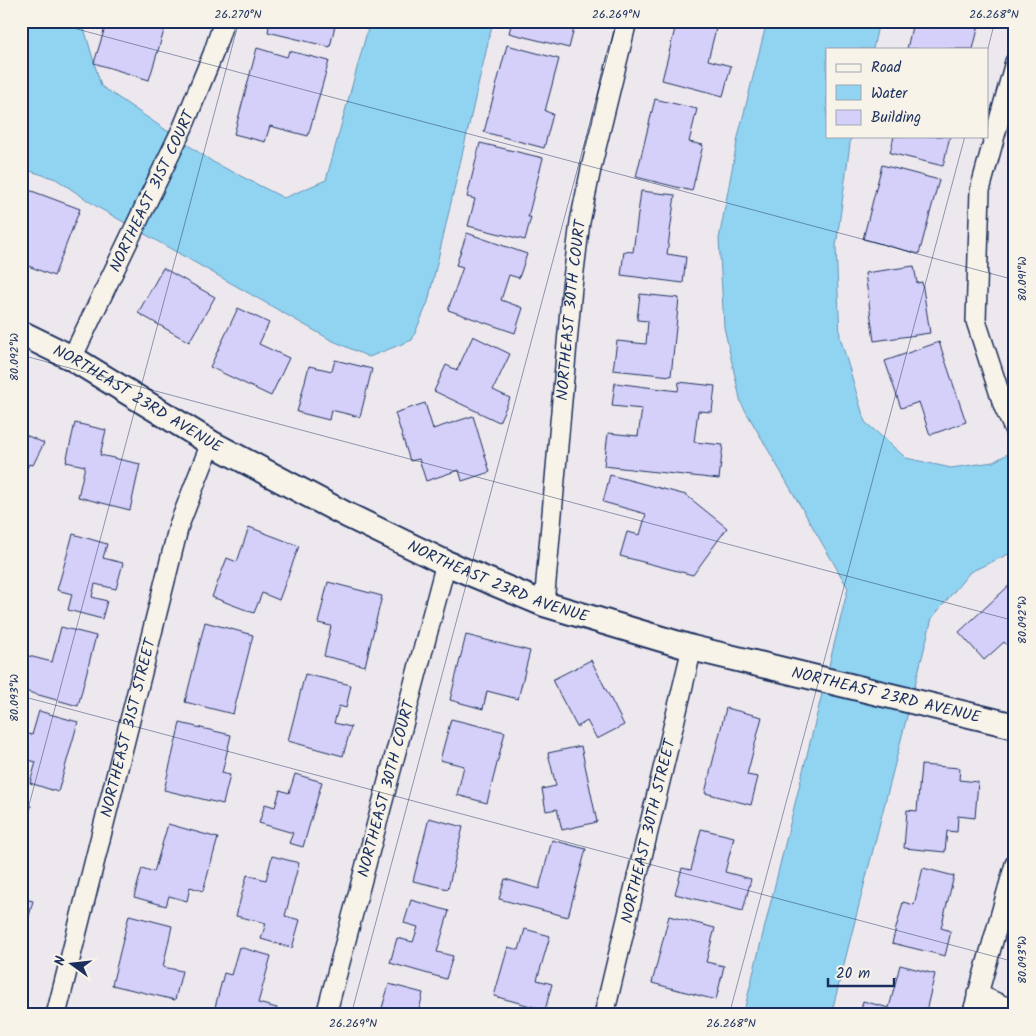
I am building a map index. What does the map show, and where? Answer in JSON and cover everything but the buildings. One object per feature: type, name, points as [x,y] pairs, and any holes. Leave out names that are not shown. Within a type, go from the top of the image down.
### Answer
[{"type":"street","name":"NORTHEAST 31ST COURT","points":[[72,358],[183,127],[213,54],[224,21]]},
{"type":"street","name":"NORTHEAST 30TH COURT","points":[[544,604],[572,287],[580,222],[594,155],[627,21]]},
{"type":"street","points":[[1015,62],[980,190],[976,312],[976,321],[1004,407],[1015,431]]},
{"type":"street","name":"NORTHEAST 23RD AVENUE","points":[[21,333],[72,358],[210,443],[347,515],[446,563],[544,604],[692,648],[1015,726]]},
{"type":"street","name":"NORTHEAST 31ST STREET","points":[[56,1015],[179,524],[210,443]]},
{"type":"street","name":"NORTHEAST 30TH COURT","points":[[326,1015],[446,563]]},
{"type":"street","name":"NORTHEAST 30TH STREET","points":[[604,1015],[692,648]]},
{"type":"street","points":[[972,1015],[1015,864]]},
{"type":"street","points":[[978,994],[1015,1011]]},
{"type":"water","points":[[21,21],[82,21],[101,86],[213,162],[284,198],[326,180],[370,21],[493,21],[428,302],[412,340],[369,357],[331,340],[99,208],[56,179],[30,171],[21,173]]},
{"type":"water","points":[[767,21],[879,21],[873,48],[826,48],[826,138],[851,138],[836,247],[840,337],[865,422],[906,458],[951,468],[993,462],[1015,450],[1015,551],[970,572],[932,618],[831,1015],[743,1015],[848,588],[741,403],[724,327],[719,239],[738,137]]}]
